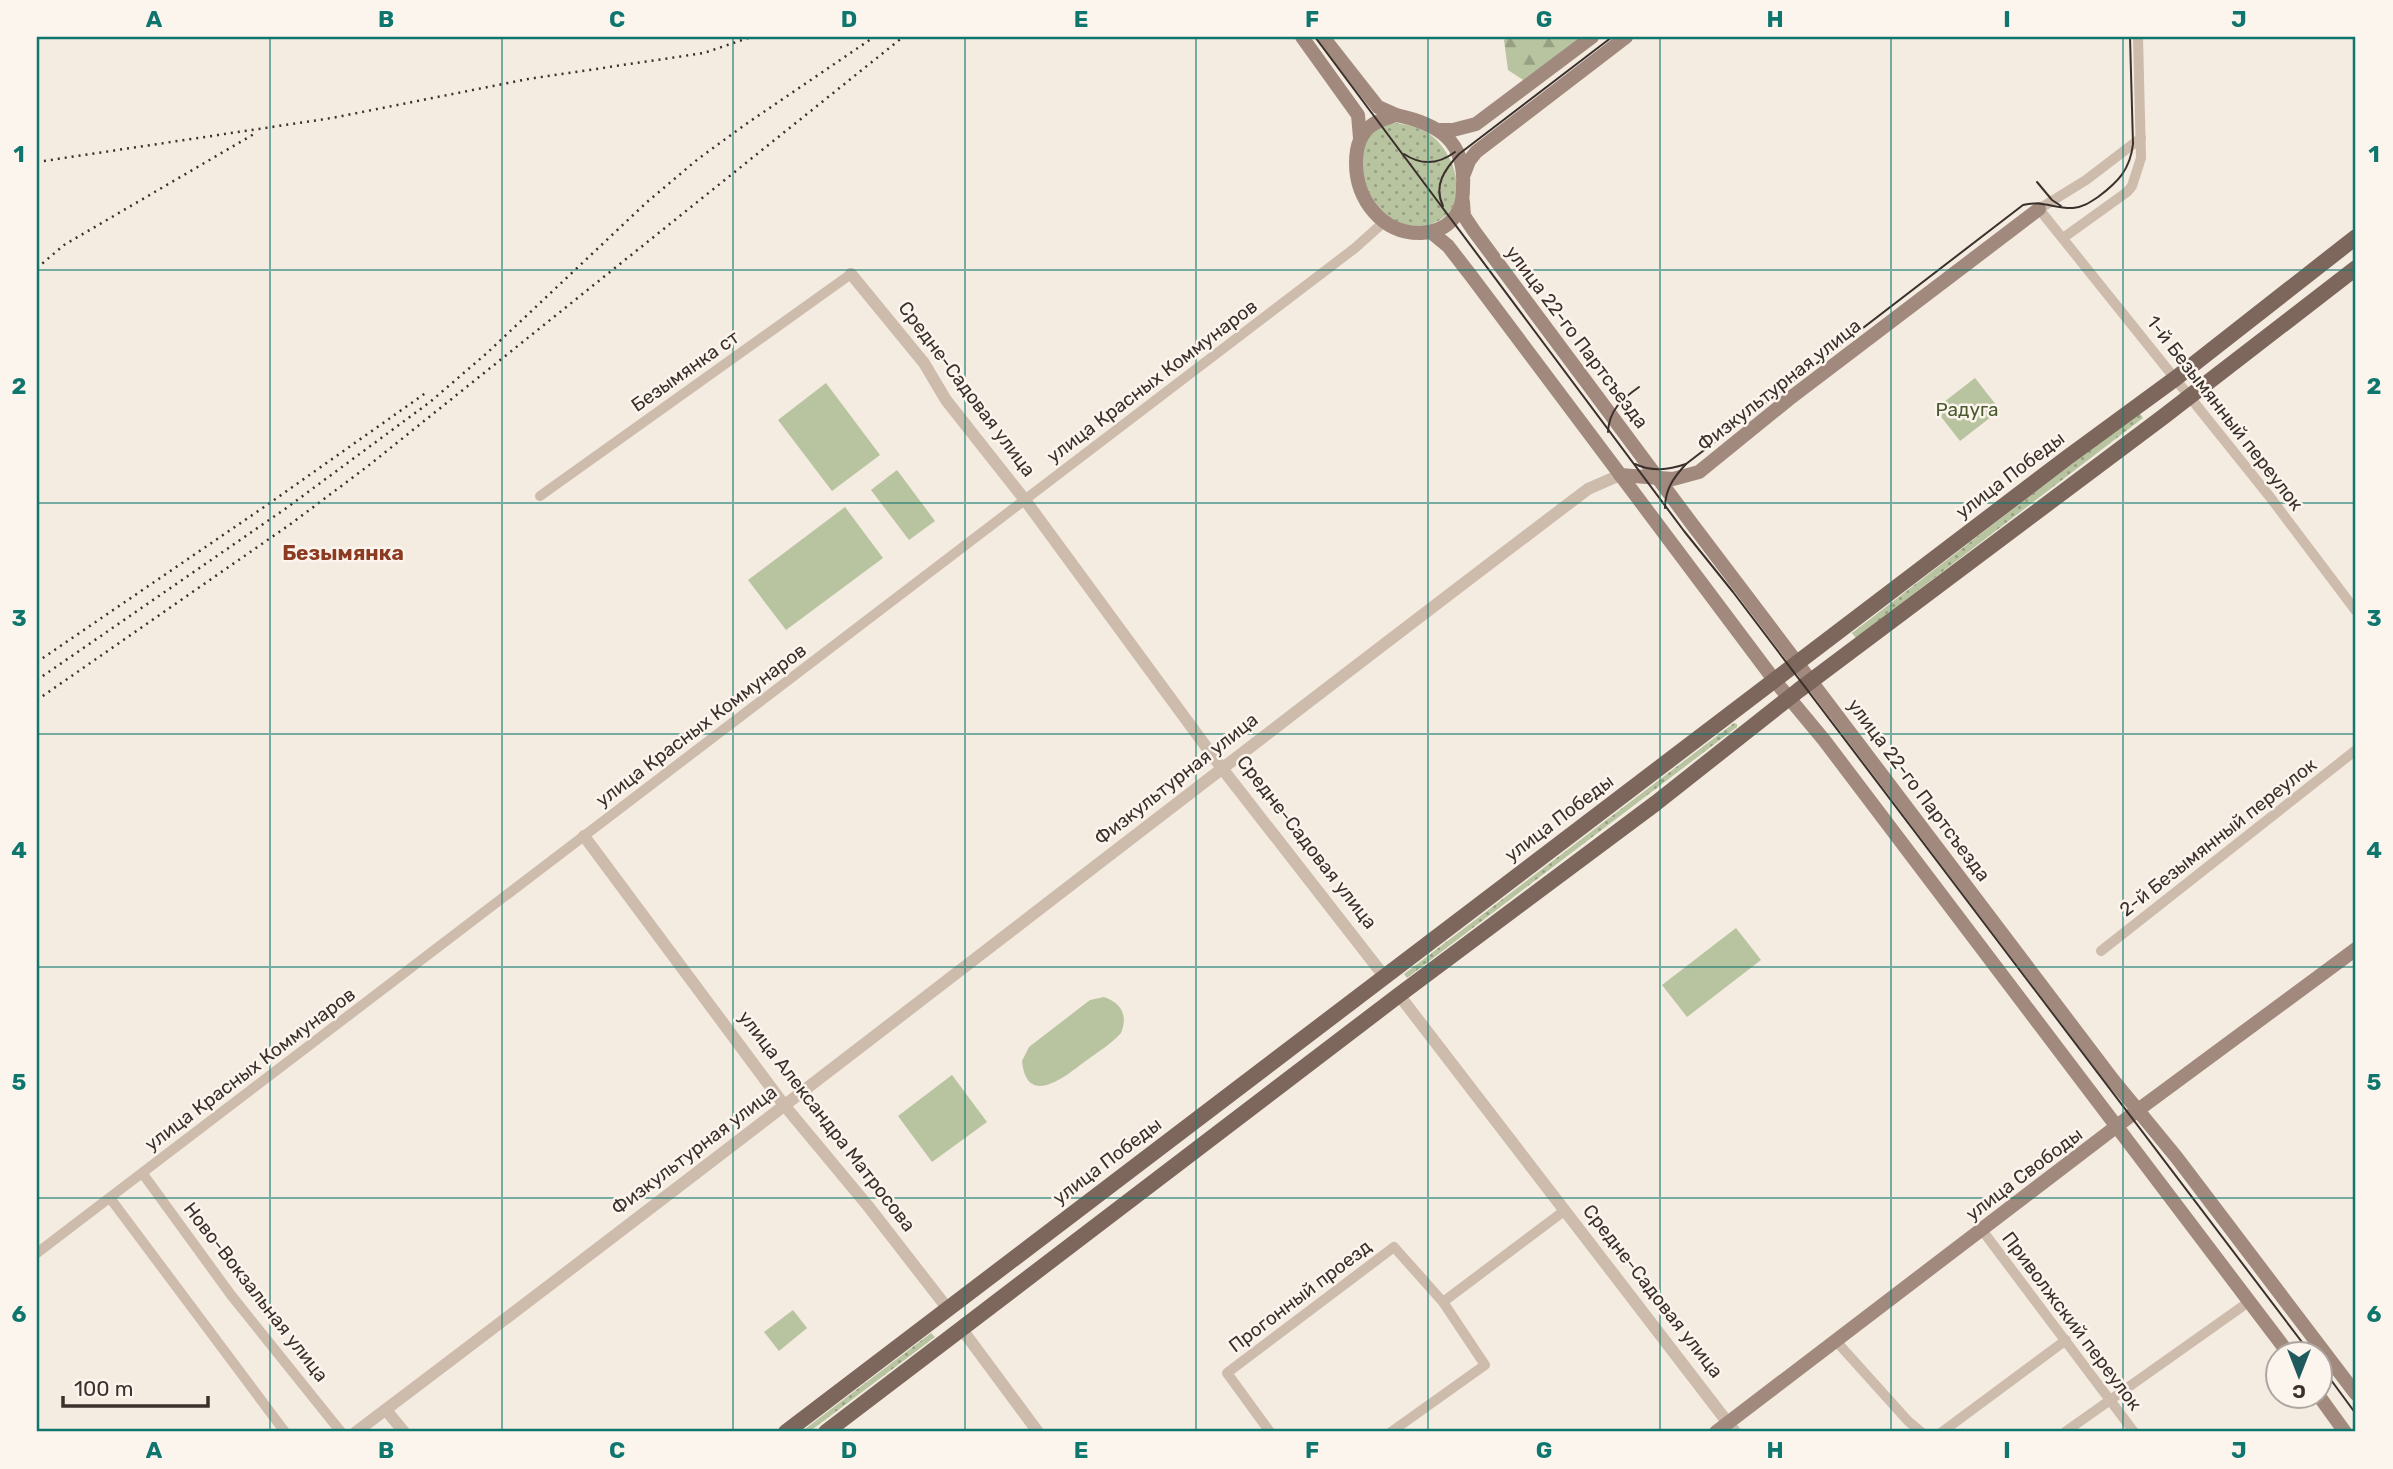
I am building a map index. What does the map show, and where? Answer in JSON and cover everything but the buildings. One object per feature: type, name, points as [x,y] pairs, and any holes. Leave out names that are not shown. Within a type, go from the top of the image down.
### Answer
[{"type":"main road","points":[[1302,37],[1358,115],[1358,184],[1365,201],[1384,222],[1408,232],[1431,232],[1447,225],[1459,212],[1463,202],[1464,176],[1459,154],[1440,130]]},
{"type":"main road","points":[[1323,37],[1378,107],[1396,116],[1420,121],[1440,130],[1453,130],[1476,124],[1592,37]]},
{"type":"main road","points":[[1464,176],[1469,161],[1476,152],[1626,37]]},
{"type":"main road","points":[[1360,138],[1373,123],[1396,116]]},
{"type":"main road","name":"улица 22-го Партсъезда","points":[[1463,202],[1464,216],[1474,231],[1798,664],[2356,1394]]},
{"type":"main road","name":"Физкультурная улица","points":[[1620,475],[1673,479],[1699,472],[1789,399],[2039,209]]},
{"type":"main road","points":[[1431,232],[1448,246],[1472,277],[1775,681],[1824,740],[2278,1340]]},
{"type":"main road","name":"улица Победы","points":[[786,1432],[2176,378],[2356,237]]},
{"type":"main road","points":[[826,1432],[2356,268]]},
{"type":"main road","points":[[1849,624],[1844,636],[1846,641],[1852,644],[1865,641]]},
{"type":"main road","points":[[1727,717],[1741,715],[1746,719],[1748,724],[1742,735]]},
{"type":"main road","name":"улица Свободы","points":[[1726,1429],[1836,1341],[2138,1110],[2356,949]]},
{"type":"main road","name":"Средне-Садовая улица","points":[[1384,976],[1399,995]]},
{"type":"main road","name":"улица Александра Матросова","points":[[948,1308],[961,1328]]},
{"type":"main road","points":[[2330,1410],[2346,1432]]},
{"type":"street","points":[[2063,237],[2132,186],[2141,158],[2138,37]]},
{"type":"street","points":[[2039,209],[2087,180],[2141,138]]},
{"type":"street","name":"1-й Безымянный переулок","points":[[2039,209],[2190,395],[2356,611]]},
{"type":"street","name":"улица Красных Коммунаров","points":[[37,1253],[1355,248],[1384,222]]},
{"type":"street","name":"Средне-Садовая улица","points":[[851,274],[924,363],[946,400],[1025,500],[1221,767],[1384,976]]},
{"type":"street","name":"Безымянка ст","points":[[540,496],[851,274]]},
{"type":"street","name":"Физкультурная улица","points":[[356,1432],[1221,767],[1588,489],[1620,475]]},
{"type":"street","name":"2-й Безымянный переулок","points":[[2101,951],[2356,750]]},
{"type":"street","name":"улица Александра Матросова","points":[[584,836],[784,1105],[948,1308]]},
{"type":"street","name":"Средне-Садовая улица","points":[[1399,995],[1726,1429]]},
{"type":"street","name":"Ново-Вокзальная улица","points":[[142,1174],[231,1295],[341,1432]]},
{"type":"street","points":[[110,1198],[285,1432]]},
{"type":"street","points":[[1443,1302],[1564,1211]]},
{"type":"street","name":"Приволжский переулок","points":[[1982,1230],[2134,1432]]},
{"type":"street","name":"Прогонный проезд","points":[[1270,1432],[1227,1373],[1394,1247],[1443,1302],[1485,1365],[1391,1432]]},
{"type":"street","points":[[2065,1432],[2250,1301]]},
{"type":"street","name":"улица Александра Матросова","points":[[961,1328],[1038,1432]]},
{"type":"street","points":[[1942,1432],[2066,1340]]},
{"type":"street","points":[[1836,1341],[1921,1432]]},
{"type":"street","points":[[386,1410],[404,1432]]},
{"type":"green space","points":[[1508,37],[1584,37],[1523,80],[1508,70],[1504,40]]},
{"type":"green space","points":[[1397,123],[1428,133],[1447,153],[1453,166],[1457,194],[1453,207],[1444,217],[1431,224],[1409,226],[1391,218],[1376,203],[1366,184],[1362,163],[1365,145],[1376,130]]},
{"type":"green space","name":"Радyга","points":[[1975,378],[2000,410],[1960,441],[1935,409]]},
{"type":"green space","points":[[826,383],[880,455],[832,491],[778,420]]},
{"type":"green space","points":[[2139,412],[2143,418],[1856,638],[1852,633]]},
{"type":"green space","points":[[897,470],[935,521],[909,540],[871,490]]},
{"type":"green space","points":[[845,507],[883,558],[786,630],[748,580]]},
{"type":"green space","points":[[1734,723],[1737,727],[1407,978],[1404,974]]},
{"type":"green space","points":[[1736,928],[1761,960],[1687,1017],[1662,985]]},
{"type":"green space","points":[[1104,997],[1122,1011],[1124,1021],[1121,1033],[1070,1073],[1049,1084],[1040,1086],[1032,1083],[1025,1076],[1022,1061],[1029,1047],[1090,1000]]},
{"type":"green space","points":[[952,1075],[987,1122],[932,1162],[898,1116]]},
{"type":"green space","points":[[793,1310],[807,1328],[779,1351],[764,1332]]},
{"type":"green space","points":[[931,1333],[935,1337],[809,1432],[801,1432]]},
{"type":"tram line","points":[[1315,37],[1684,531],[2300,1340]]},
{"type":"tram line","points":[[1443,206],[1440,184],[1445,172],[1459,154],[1612,37]]},
{"type":"tram line","points":[[1665,508],[1671,484],[1686,464],[2023,205],[2080,207],[2098,197],[2117,180],[2126,168],[2133,144],[2130,37]]},
{"type":"tram line","points":[[1404,154],[1430,162],[1455,152]]},
{"type":"tram line","points":[[2037,182],[2052,200],[2061,206]]},
{"type":"tram line","points":[[1608,432],[1611,417],[1618,406],[1639,387]]},
{"type":"tram line","points":[[1635,464],[1660,469],[1686,464]]},
{"type":"tram line","points":[[2334,1384],[2356,1414]]},
{"type":"railway","points":[[37,162],[332,118],[528,79],[704,53],[751,37]]},
{"type":"railway","points":[[37,680],[285,509],[430,402],[487,353],[647,202],[698,159],[874,37]]},
{"type":"railway","points":[[37,700],[292,523],[368,466],[903,37]]},
{"type":"railway","points":[[37,268],[64,245],[254,134]]},
{"type":"railway","points":[[37,662],[427,392]]},
{"type":"district","name":"Безымянка","points":[[343,552]]}]
